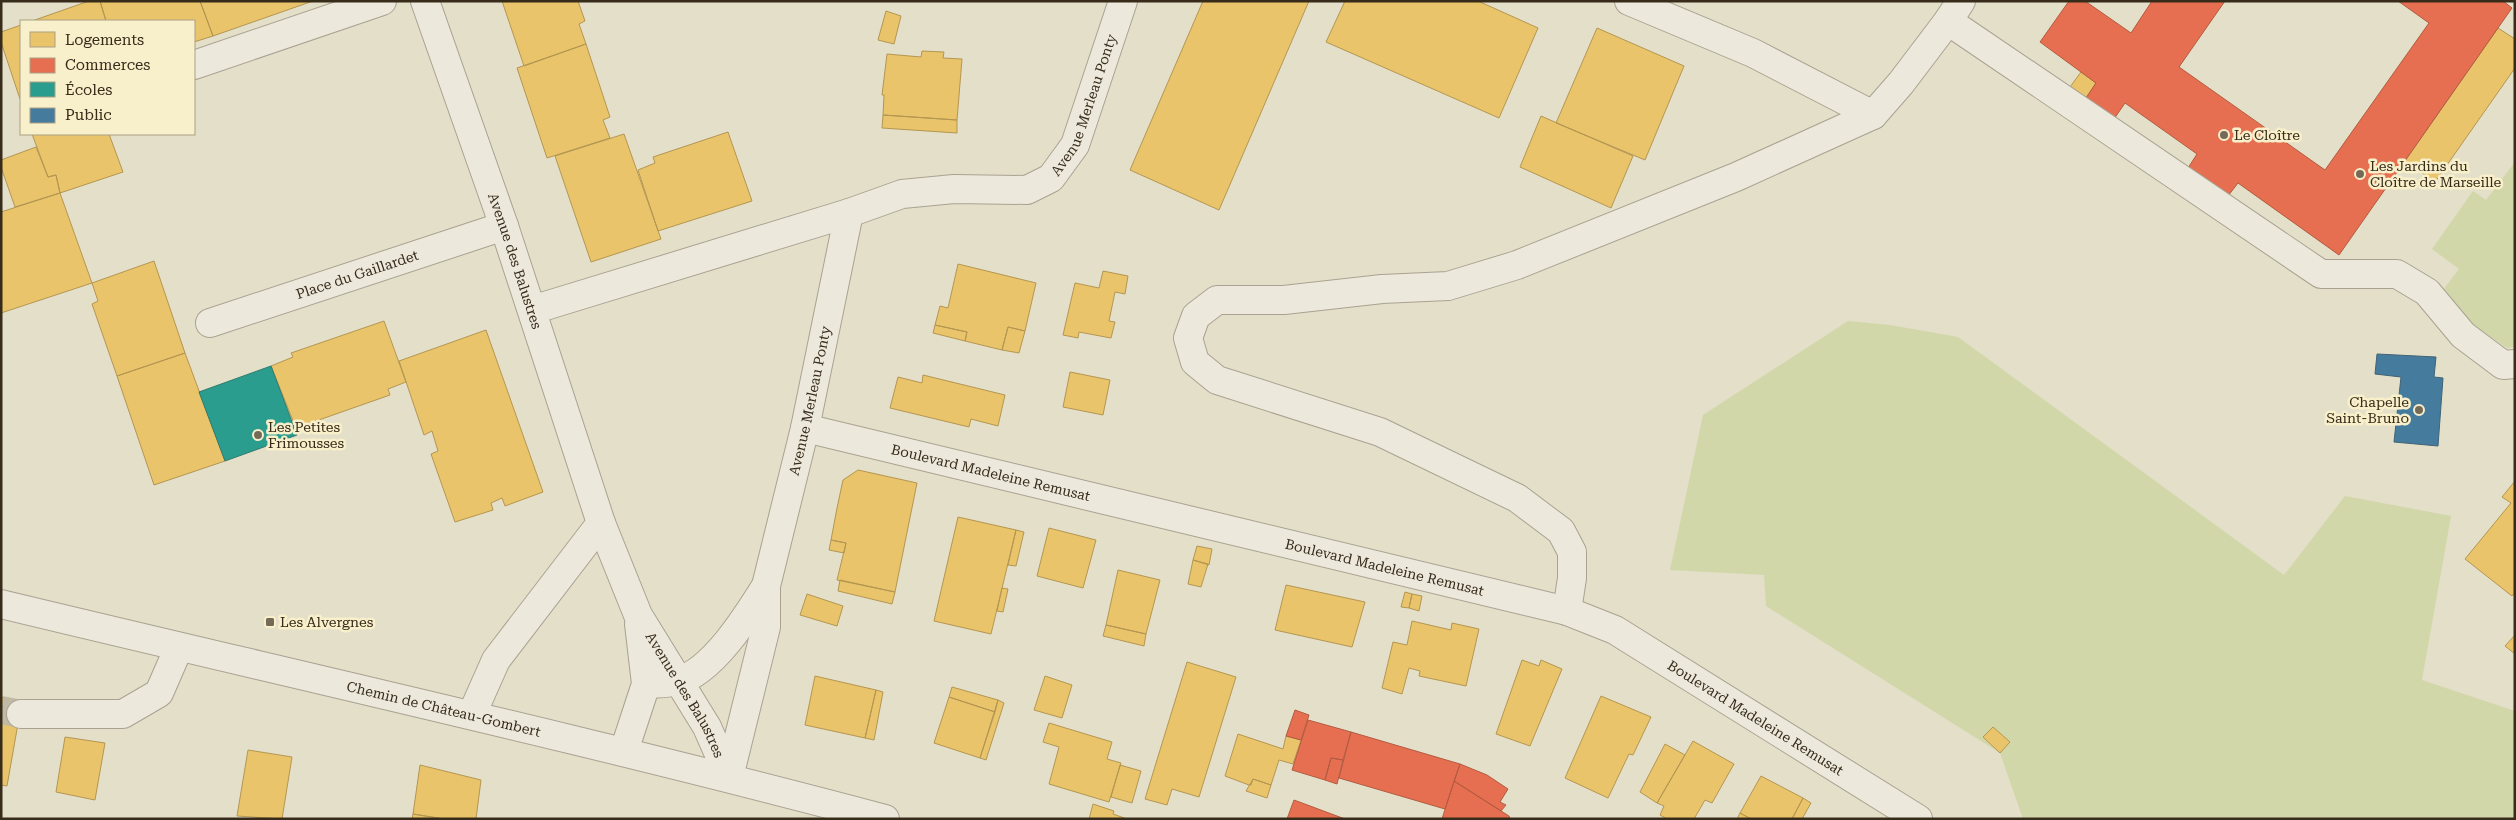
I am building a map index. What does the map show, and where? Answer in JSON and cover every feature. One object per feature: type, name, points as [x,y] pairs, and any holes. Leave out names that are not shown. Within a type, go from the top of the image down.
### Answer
[{"type":"street","points":[[195,65],[382,1]]},
{"type":"street","name":"Avenue des Balustres","points":[[425,1],[504,226],[601,523],[638,615],[707,727],[729,777]]},
{"type":"street","name":"Avenue Merleau Ponty","points":[[532,310],[848,213],[902,194],[954,190],[1027,190],[1051,178],[1075,144],[1123,1]]},
{"type":"street","points":[[1629,1],[1753,53],[1873,114]]},
{"type":"street","points":[[1567,611],[1572,578],[1572,552],[1561,531],[1517,498],[1380,432],[1216,380],[1195,362],[1188,338],[1196,316],[1217,300],[1284,300],[1382,289],[1448,286],[1517,265],[1736,177],[1873,114],[1902,83],[1955,11],[2321,274],[2397,274],[2427,292],[2463,335],[2503,365],[2515,364]]},
{"type":"street","name":"Avenue Merleau Ponty","points":[[729,777],[766,626],[766,586],[805,428],[848,213]]},
{"type":"street","name":"Place du Gaillardet","points":[[210,323],[504,226]]},
{"type":"street","name":"Boulevard Madeleine Remusat","points":[[805,428],[1567,611],[1615,630],[1918,819]]},
{"type":"street","points":[[472,714],[496,660],[601,523]]},
{"type":"street","name":"Avenue Merleau Ponty","points":[[646,684],[678,681],[700,669],[740,628],[766,586]]},
{"type":"street","name":"Chemin de Château-Gombert","points":[[1,604],[472,714],[729,777],[885,819]]},
{"type":"street","name":"Avenue des Balustres","points":[[624,752],[646,684],[638,615]]},
{"type":"street","points":[[21,714],[123,714],[159,693],[179,647]]},
{"type":"green space","points":[[2515,162],[2515,347],[2507,348],[2470,323],[2443,290],[2459,269],[2432,249],[2473,191],[2486,200]]},
{"type":"green space","points":[[1848,321],[1890,325],[1958,337],[2284,575],[2345,496],[2451,516],[2422,680],[2515,711],[2515,819],[2023,819],[2000,753],[1766,606],[1764,575],[1670,570],[1703,415]]},
{"type":"building: Logements","points":[[89,1],[100,1],[106,20],[35,20]]},
{"type":"building: Logements","points":[[100,1],[200,1],[213,36],[195,42],[195,20],[106,20]]},
{"type":"building: Logements","points":[[200,1],[313,1],[213,36]]},
{"type":"building: Logements","points":[[502,1],[578,1],[585,21],[579,24],[586,44],[524,66]]},
{"type":"building: Logements","points":[[1203,1],[1309,1],[1219,210],[1130,170]]},
{"type":"building: Logements","points":[[1345,1],[1478,1],[1538,28],[1499,118],[1326,42]]},
{"type":"building: Logements","points":[[886,11],[901,16],[894,44],[878,40]]},
{"type":"building: Logements","points":[[20,25],[20,99],[1,42],[1,32]]},
{"type":"building: Logements","points":[[1597,28],[1684,66],[1645,160],[1556,123]]},
{"type":"building: Logements","points":[[2498,28],[2515,39],[2515,68],[2435,182],[2405,161]]},
{"type":"building: Logements","points":[[586,44],[610,117],[603,120],[610,138],[547,158],[517,68]]},
{"type":"building: Logements","points":[[922,51],[944,52],[943,58],[962,59],[957,120],[883,115],[884,95],[882,95],[887,54],[921,57]]},
{"type":"building: Logements","points":[[2081,72],[2096,83],[2086,98],[2070,87]]},
{"type":"building: Logements","points":[[883,115],[957,120],[957,133],[882,128]]},
{"type":"building: Logements","points":[[1541,116],[1633,156],[1611,208],[1520,167]]},
{"type":"building: Logements","points":[[728,132],[752,201],[658,231],[638,170],[655,163],[653,157]]},
{"type":"building: Logements","points":[[624,134],[661,239],[591,262],[555,156]]},
{"type":"building: Logements","points":[[32,135],[109,135],[123,172],[60,193],[56,175],[48,177]]},
{"type":"building: Logements","points":[[36,147],[48,177],[56,175],[60,193],[15,207],[1,167],[1,160]]},
{"type":"building: Logements","points":[[60,193],[92,283],[1,313],[1,212]]},
{"type":"building: Logements","points":[[154,261],[185,353],[117,376],[92,304],[98,301],[92,283]]},
{"type":"building: Logements","points":[[958,264],[1036,283],[1025,331],[1008,327],[1002,350],[965,341],[967,332],[935,325],[940,306],[948,308]]},
{"type":"building: Logements","points":[[1103,271],[1128,276],[1125,294],[1115,292],[1109,321],[1115,322],[1111,338],[1079,332],[1078,338],[1063,335],[1075,283],[1099,288]]},
{"type":"building: Logements","points":[[384,321],[406,382],[388,389],[390,395],[296,428],[271,366],[293,357],[291,353]]},
{"type":"building: Logements","points":[[935,325],[967,332],[965,341],[933,333]]},
{"type":"building: Logements","points":[[1008,327],[1025,331],[1019,353],[1002,350]]},
{"type":"building: Logements","points":[[486,330],[543,492],[505,506],[502,498],[491,503],[493,510],[455,522],[431,454],[438,451],[432,431],[424,435],[399,361]]},
{"type":"building: Logements","points":[[185,353],[225,461],[154,485],[117,376]]},
{"type":"building: Logements","points":[[1070,372],[1110,380],[1103,415],[1063,407]]},
{"type":"building: Logements","points":[[923,375],[1005,395],[998,426],[971,419],[969,427],[890,408],[898,377],[922,383]]},
{"type":"building: Logements","points":[[858,470],[917,483],[895,592],[837,580],[846,543],[831,540],[837,508],[843,480]]},
{"type":"building: Logements","points":[[2515,481],[2515,592],[2512,596],[2465,559],[2511,503],[2502,497]]},
{"type":"building: Logements","points":[[958,517],[1016,530],[991,634],[934,621]]},
{"type":"building: Logements","points":[[1049,528],[1096,540],[1083,588],[1037,576]]},
{"type":"building: Logements","points":[[1016,530],[1024,532],[1016,566],[1008,565]]},
{"type":"building: Logements","points":[[831,540],[846,543],[844,553],[829,550]]},
{"type":"building: Logements","points":[[1197,546],[1212,549],[1209,565],[1193,560]]},
{"type":"building: Logements","points":[[1193,560],[1208,564],[1201,587],[1188,584]]},
{"type":"building: Logements","points":[[1118,570],[1160,580],[1146,634],[1106,625]]},
{"type":"building: Logements","points":[[840,580],[895,592],[892,604],[838,591]]},
{"type":"building: Logements","points":[[1286,585],[1365,602],[1352,647],[1275,630]]},
{"type":"building: Logements","points":[[1002,588],[1008,589],[1003,612],[997,611]]},
{"type":"building: Logements","points":[[1405,592],[1412,594],[1409,608],[1401,607]]},
{"type":"building: Logements","points":[[807,594],[843,606],[837,626],[800,615]]},
{"type":"building: Logements","points":[[1412,594],[1422,596],[1419,611],[1409,608]]},
{"type":"building: Logements","points":[[1412,621],[1451,630],[1452,623],[1479,629],[1466,686],[1419,676],[1420,671],[1409,668],[1402,694],[1382,688],[1393,642],[1407,645]]},
{"type":"building: Logements","points":[[1106,625],[1146,634],[1144,646],[1103,636]]},
{"type":"building: Logements","points":[[2515,635],[2515,654],[2505,646]]},
{"type":"building: Logements","points":[[1522,660],[1539,666],[1541,660],[1562,669],[1530,746],[1496,734]]},
{"type":"building: Logements","points":[[1187,662],[1236,677],[1199,797],[1172,789],[1167,805],[1145,799]]},
{"type":"building: Logements","points":[[815,676],[876,690],[865,738],[805,725]]},
{"type":"building: Logements","points":[[1045,676],[1072,685],[1062,718],[1034,710]]},
{"type":"building: Logements","points":[[952,687],[998,700],[995,712],[949,697]]},
{"type":"building: Logements","points":[[876,690],[883,692],[874,740],[865,738]]},
{"type":"building: Logements","points":[[1601,696],[1651,717],[1633,755],[1629,754],[1608,798],[1565,778]]},
{"type":"building: Logements","points":[[1,697],[22,701],[7,786],[1,785]]},
{"type":"building: Logements","points":[[949,697],[995,712],[980,758],[934,743]]},
{"type":"building: Logements","points":[[998,700],[1004,703],[986,760],[980,758]]},
{"type":"building: Logements","points":[[1049,723],[1112,742],[1107,759],[1121,763],[1109,802],[1049,784],[1059,747],[1043,742]]},
{"type":"building: Logements","points":[[1993,727],[2010,742],[2000,753],[1983,737]]},
{"type":"building: Logements","points":[[1238,734],[1283,749],[1286,736],[1301,740],[1293,764],[1279,760],[1271,785],[1253,779],[1251,785],[1249,785],[1225,776]]},
{"type":"building: Logements","points":[[65,737],[105,743],[95,800],[56,792]]},
{"type":"building: Logements","points":[[1693,741],[1734,764],[1712,803],[1705,800],[1694,819],[1667,819],[1660,815],[1664,806],[1657,803]]},
{"type":"building: Logements","points":[[1665,744],[1685,755],[1657,803],[1640,792]]},
{"type":"building: Logements","points":[[248,750],[292,757],[282,819],[237,816]]},
{"type":"building: Logements","points":[[420,765],[481,780],[476,819],[444,819],[413,814]]},
{"type":"building: Logements","points":[[1120,765],[1141,771],[1132,803],[1111,797]]},
{"type":"building: Logements","points":[[1761,776],[1803,798],[1792,819],[1751,819],[1740,813]]},
{"type":"building: Logements","points":[[1253,779],[1271,785],[1267,798],[1246,791]]},
{"type":"building: Logements","points":[[1803,798],[1811,803],[1802,819],[1792,819]]},
{"type":"building: Logements","points":[[1093,804],[1114,811],[1113,814],[1127,819],[1089,819]]},
{"type":"building: Logements","points":[[1740,813],[1751,819],[1737,819]]},
{"type":"building: Logements","points":[[413,814],[444,819],[412,819]]},
{"type":"building: Commerces","name":"Le Cloître","points":[[2069,1],[2085,1],[2131,33],[2152,1],[2225,1],[2179,67],[2325,170],[2429,23],[2398,1],[2503,1],[2512,8],[2339,255],[2238,183],[2228,196],[2188,168],[2197,154],[2125,103],[2114,119],[2086,98],[2096,83],[2040,42]]},
{"type":"building: Commerces","points":[[1295,710],[1309,715],[1301,740],[1286,736]]},
{"type":"building: Commerces","points":[[1308,720],[1351,732],[1343,760],[1331,758],[1325,780],[1292,770]]},
{"type":"building: Commerces","points":[[1351,732],[1460,764],[1445,809],[1339,778]]},
{"type":"building: Commerces","points":[[1331,758],[1343,760],[1337,784],[1325,780]]},
{"type":"building: Commerces","points":[[1460,764],[1487,775],[1508,789],[1500,802],[1506,805],[1501,811],[1454,781]]},
{"type":"building: Commerces","points":[[1454,781],[1509,816],[1510,819],[1442,819]]},
{"type":"building: Commerces","points":[[1294,800],[1345,819],[1287,819]]},
{"type":"building: Écoles","points":[[271,366],[297,435],[225,461],[199,392]]},
{"type":"building: Public","name":"Chapelle Saint-Bruno","points":[[2377,354],[2436,357],[2434,377],[2443,378],[2438,446],[2394,442],[2401,377],[2375,374]]},
{"type":"tunnel","points":[[1,710],[21,714]]},
{"type":"place","name":"Le Cloître","points":[[2224,135]]},
{"type":"place","name":"Les Jardins du Cloître de Marseille","points":[[2360,174]]},
{"type":"place","name":"Chapelle Saint-Bruno","points":[[2419,410]]},
{"type":"place","name":"Les Petites Frimousses","points":[[258,435]]},
{"type":"place","name":"Les Alvergnes","points":[[270,622]]}]
